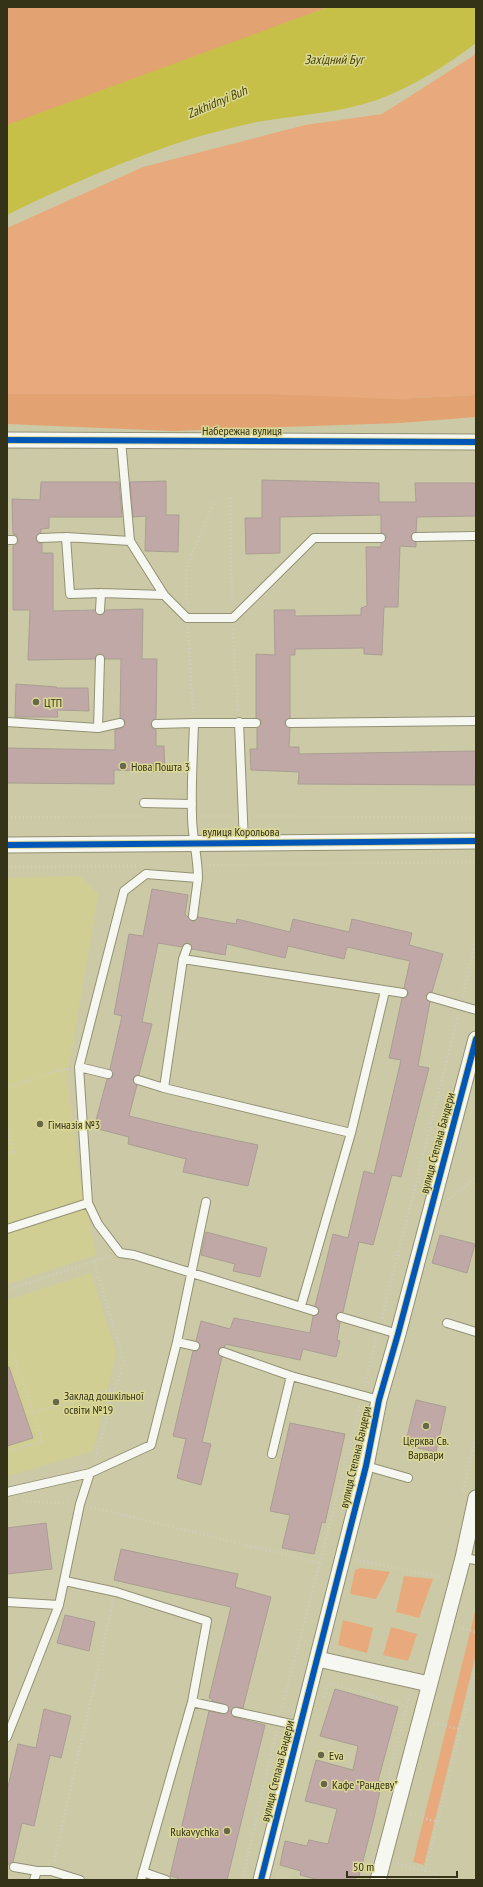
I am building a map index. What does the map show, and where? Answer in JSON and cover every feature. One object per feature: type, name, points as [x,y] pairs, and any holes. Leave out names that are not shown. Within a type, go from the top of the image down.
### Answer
[{"type":"street","name":"Набережна вулиця","points":[[7,440],[476,442]]},
{"type":"street","name":"вулиця Корольова","points":[[7,845],[193,842],[476,841]]},
{"type":"street","name":"вулиця Степана Бандери","points":[[266,1877],[300,1726],[366,1466],[379,1400],[473,1066],[476,1039]]},
{"type":"street","points":[[378,1880],[421,1683],[470,1559],[469,1497]]},
{"type":"street","points":[[318,1659],[421,1683]]},
{"type":"lane","points":[[121,440],[130,541],[164,595],[187,618],[233,618],[314,538],[381,538]]},
{"type":"lane","points":[[416,537],[476,536]]},
{"type":"lane","points":[[42,538],[66,537],[130,541]]},
{"type":"lane","points":[[66,537],[70,594],[101,593],[164,595]]},
{"type":"lane","points":[[100,610],[101,593]]},
{"type":"lane","points":[[98,728],[100,659]]},
{"type":"lane","points":[[290,723],[476,721]]},
{"type":"lane","points":[[7,722],[98,728],[120,723]]},
{"type":"lane","points":[[238,722],[244,843]]},
{"type":"lane","points":[[194,723],[192,804],[193,842],[198,865],[194,916]]},
{"type":"lane","points":[[156,724],[256,723]]},
{"type":"lane","points":[[144,803],[192,804]]},
{"type":"lane","points":[[198,878],[146,874],[124,891],[79,1067],[88,1204],[98,1224],[120,1253],[314,1311]]},
{"type":"lane","points":[[164,1088],[183,959],[187,948]]},
{"type":"lane","points":[[183,959],[385,991],[403,992]]},
{"type":"lane","points":[[301,1306],[351,1133],[385,991]]},
{"type":"lane","points":[[431,997],[476,1010]]},
{"type":"lane","points":[[79,1067],[108,1074]]},
{"type":"lane","points":[[138,1080],[164,1088],[351,1133]]},
{"type":"lane","points":[[7,1492],[90,1473],[151,1445],[177,1342],[206,1202]]},
{"type":"lane","points":[[7,1229],[88,1204]]},
{"type":"lane","points":[[342,1317],[398,1334]]},
{"type":"lane","points":[[447,1324],[476,1332]]},
{"type":"lane","points":[[177,1342],[195,1346]]},
{"type":"lane","points":[[223,1352],[291,1376],[379,1400]]},
{"type":"lane","points":[[272,1454],[291,1376]]},
{"type":"lane","points":[[366,1466],[408,1478]]},
{"type":"lane","points":[[7,1738],[59,1605],[80,1504],[90,1473]]},
{"type":"lane","points":[[65,1581],[116,1592],[207,1621],[192,1702],[142,1876],[166,1880]]},
{"type":"lane","points":[[7,1602],[59,1605]]},
{"type":"lane","points":[[192,1702],[224,1709]]},
{"type":"lane","points":[[236,1712],[279,1720],[300,1726]]},
{"type":"lane","points":[[14,1867],[37,1871],[51,1871],[80,1880]]},
{"type":"lane","points":[[34,1880],[37,1871]]},
{"type":"path","points":[[198,865],[476,862]]},
{"type":"path","points":[[7,867],[142,866]]},
{"type":"path","points":[[242,1880],[279,1720],[320,1563],[476,938]]},
{"type":"path","points":[[7,1088],[55,1071],[79,1067]]},
{"type":"path","points":[[7,1128],[14,1152],[7,1154]]},
{"type":"path","points":[[446,1202],[476,1177]]},
{"type":"path","points":[[7,1290],[120,1253]]},
{"type":"path","points":[[90,1473],[124,1361],[94,1261]]},
{"type":"path","points":[[7,1353],[12,1351],[42,1441],[7,1452]]},
{"type":"path","points":[[33,1413],[116,1388]]},
{"type":"path","points":[[469,1497],[476,1436]]},
{"type":"path","points":[[22,1501],[80,1504],[320,1563]]},
{"type":"path","points":[[343,1557],[442,1577]]},
{"type":"path","points":[[440,1584],[444,1570]]},
{"type":"path","points":[[51,1871],[116,1592]]},
{"type":"path","points":[[459,1627],[476,1632]]},
{"type":"path","points":[[424,1880],[476,1667]]},
{"type":"path","points":[[324,1698],[329,1683],[406,1706]]},
{"type":"path","points":[[386,1787],[406,1706],[421,1683]]},
{"type":"path","points":[[434,1723],[460,1729]]},
{"type":"path","points":[[411,1814],[438,1822]]},
{"type":"path","points":[[398,1864],[436,1874],[434,1880]]},
{"type":"path","points":[[266,1877],[294,1880]]},
{"type":"shaded area","points":[[7,7],[328,7],[7,130]]},
{"type":"shaded area","points":[[476,54],[476,395],[396,399],[7,394],[7,228],[143,167],[305,125],[382,114]]},
{"type":"shaded area","points":[[7,394],[263,394],[396,399],[476,395],[476,417],[400,423],[172,431],[7,424]]},
{"type":"shaded area","name":"Гімназія №3","points":[[80,876],[98,894],[67,1077],[79,1172],[96,1255],[7,1284],[7,878]]},
{"type":"shaded area","name":"Заклад дошкільної освіти №19","points":[[91,1273],[116,1353],[93,1451],[7,1476],[7,1300]]},
{"type":"shaded area","points":[[360,1568],[390,1572],[376,1599],[350,1594],[355,1570]]},
{"type":"shaded area","points":[[404,1576],[433,1579],[419,1618],[396,1612]]},
{"type":"shaded area","points":[[476,1608],[476,1654],[424,1865],[413,1862]]},
{"type":"shaded area","points":[[343,1620],[373,1628],[367,1653],[338,1645]]},
{"type":"shaded area","points":[[391,1627],[417,1634],[408,1661],[383,1655]]},
{"type":"water","name":"Західний Буг","points":[[328,7],[476,7],[476,43],[453,60],[428,75],[403,89],[377,100],[362,105],[331,111],[252,123],[197,137],[148,153],[100,172],[7,215],[7,125]]},
{"type":"building","points":[[262,480],[379,483],[379,502],[416,502],[415,483],[476,483],[476,516],[417,517],[416,532],[413,533],[411,537],[412,540],[416,542],[416,547],[400,546],[398,607],[384,607],[382,655],[364,654],[364,648],[295,649],[295,655],[290,655],[290,718],[287,719],[285,723],[286,726],[290,728],[289,747],[299,747],[299,754],[476,751],[475,785],[298,784],[299,772],[251,770],[250,749],[257,749],[257,728],[261,723],[261,720],[256,718],[256,654],[275,655],[274,610],[295,610],[295,616],[361,615],[361,608],[367,606],[366,547],[381,547],[381,543],[386,538],[386,535],[381,533],[381,515],[280,517],[280,553],[246,554],[245,518],[262,518]]},
{"type":"building","points":[[166,481],[166,515],[179,515],[178,552],[145,551],[146,516],[133,517],[130,482]]},
{"type":"building","points":[[41,482],[119,482],[122,517],[49,517],[49,528],[41,529],[41,532],[38,534],[36,539],[38,543],[42,543],[42,553],[53,553],[53,611],[95,610],[97,614],[100,615],[106,610],[143,609],[142,659],[157,659],[156,718],[153,720],[151,725],[153,729],[156,730],[156,746],[164,746],[165,772],[114,770],[114,784],[7,783],[7,748],[115,750],[115,730],[123,727],[125,724],[124,720],[120,718],[121,659],[105,659],[103,655],[100,654],[96,656],[95,659],[28,660],[30,610],[13,610],[13,546],[18,543],[18,540],[16,535],[13,534],[12,499],[40,500]]},
{"type":"building","name":"ЦТП","points":[[16,684],[57,688],[88,688],[89,711],[57,710],[58,717],[15,717]]},
{"type":"building","points":[[152,889],[188,895],[185,914],[192,921],[195,921],[198,917],[236,924],[237,919],[290,932],[293,919],[349,932],[352,919],[412,933],[409,945],[443,954],[432,992],[428,993],[426,996],[427,1000],[430,1002],[418,1066],[429,1068],[401,1177],[392,1175],[373,1245],[359,1242],[343,1312],[338,1313],[336,1316],[340,1323],[337,1340],[340,1341],[336,1357],[303,1349],[300,1360],[225,1344],[225,1347],[219,1348],[218,1353],[222,1357],[202,1442],[211,1444],[201,1485],[177,1478],[186,1439],[173,1436],[193,1351],[197,1351],[200,1348],[200,1344],[196,1341],[201,1321],[230,1329],[234,1318],[310,1333],[313,1316],[317,1315],[319,1312],[318,1308],[315,1306],[333,1234],[348,1238],[364,1171],[374,1174],[401,1060],[389,1058],[402,998],[405,998],[408,994],[408,991],[404,988],[410,961],[347,947],[344,959],[288,946],[285,958],[227,944],[225,955],[192,949],[191,945],[188,943],[184,944],[182,947],[158,943],[142,1022],[152,1024],[139,1075],[135,1076],[133,1079],[134,1083],[137,1085],[129,1116],[258,1145],[248,1186],[183,1172],[186,1159],[128,1144],[129,1137],[94,1128],[107,1079],[112,1078],[113,1075],[110,1069],[122,1016],[114,1014],[129,934],[143,936]]},
{"type":"building","points":[[206,1232],[267,1248],[260,1277],[233,1271],[235,1264],[201,1255]]},
{"type":"building","points":[[440,1235],[475,1244],[467,1273],[432,1263]]},
{"type":"building","points":[[7,1367],[9,1367],[33,1438],[7,1446]]},
{"type":"building","name":"Церква Св. Варвари","points":[[416,1400],[446,1407],[436,1452],[405,1445]]},
{"type":"building","points":[[290,1423],[345,1434],[325,1523],[322,1522],[314,1554],[282,1548],[290,1515],[270,1511]]},
{"type":"building","points":[[46,1523],[52,1569],[7,1574],[7,1528]]},
{"type":"building","points":[[121,1549],[238,1574],[235,1587],[271,1597],[243,1708],[235,1707],[231,1711],[234,1717],[265,1725],[227,1880],[177,1880],[178,1878],[170,1876],[209,1711],[223,1714],[229,1711],[227,1705],[212,1701],[212,1699],[209,1698],[231,1607],[114,1580]]},
{"type":"building","points":[[65,1615],[95,1622],[89,1651],[57,1643]]},
{"type":"building","points":[[335,1689],[398,1707],[378,1781],[382,1782],[359,1876],[353,1880],[319,1880],[300,1875],[301,1871],[280,1865],[285,1841],[307,1846],[309,1840],[328,1844],[337,1809],[305,1801],[316,1760],[353,1770],[358,1746],[320,1736]]},
{"type":"building","points":[[44,1709],[71,1716],[61,1758],[50,1755],[34,1826],[22,1823],[13,1862],[7,1865],[7,1791],[18,1744],[36,1748]]},
{"type":"cycle path","points":[[7,440],[476,442]]},
{"type":"cycle path","points":[[7,845],[476,841]]},
{"type":"cycle path","points":[[261,1880],[366,1466],[379,1400],[398,1334],[476,1039]]},
{"type":"place","name":"ЦТП","points":[[36,702]]},
{"type":"place","name":"Нова Пошта 3","points":[[123,766]]},
{"type":"place","name":"Гімназія №3","points":[[40,1124]]},
{"type":"place","name":"Заклад дошкільної освіти №19","points":[[56,1402]]},
{"type":"place","name":"Церква Св. Варвари","points":[[426,1426]]},
{"type":"place","name":"Eva","points":[[321,1755]]},
{"type":"place","name":"Кафе \"Рандеву\"","points":[[324,1784]]},
{"type":"place","name":"Rukavychka","points":[[227,1831]]},
{"type":"water label","name":"Zakhidnyi Buh","points":[[217,102]]}]
